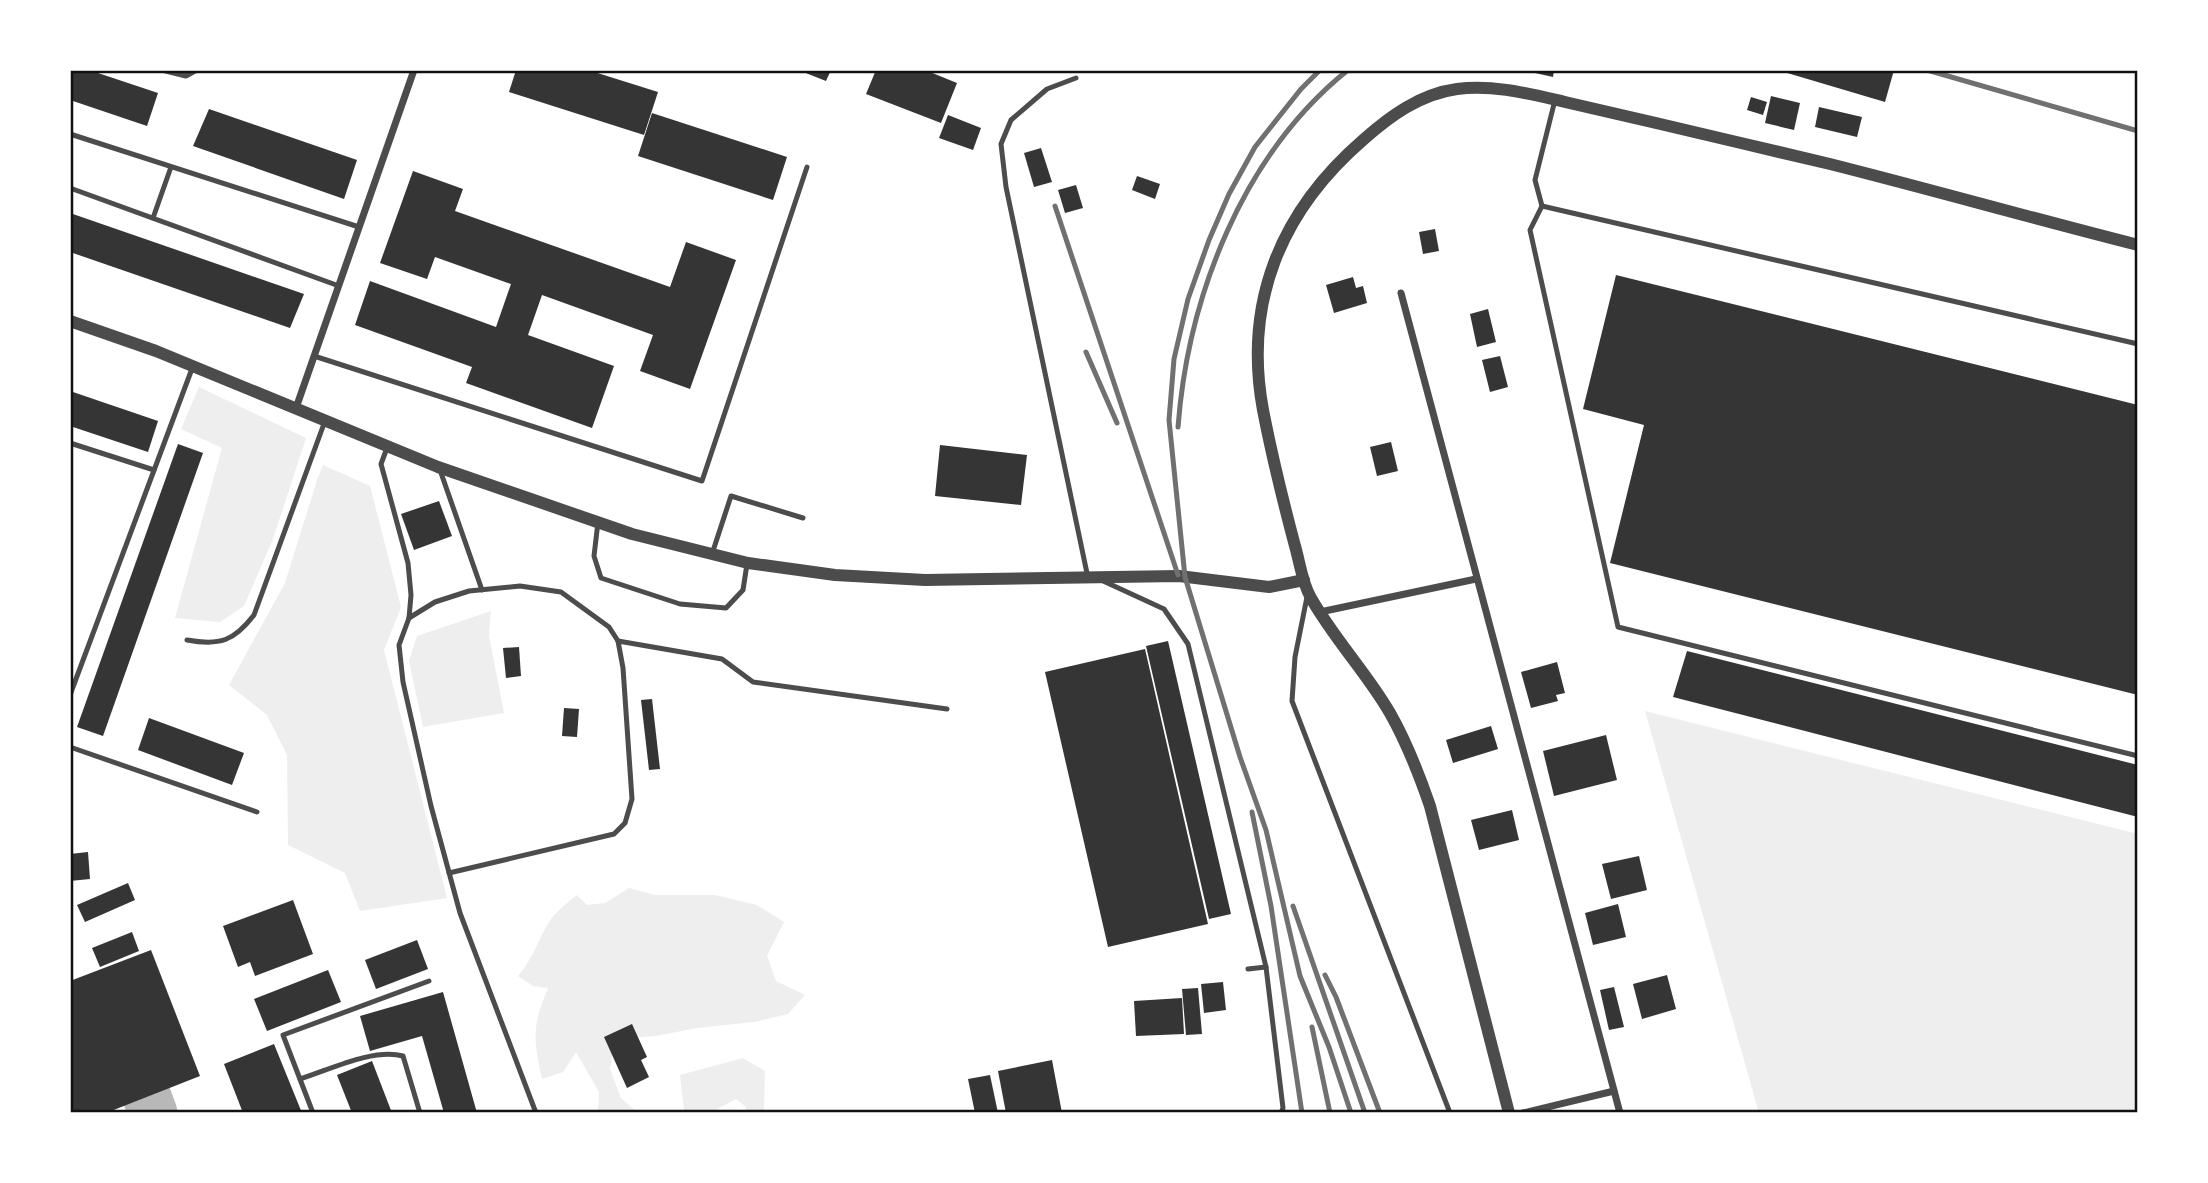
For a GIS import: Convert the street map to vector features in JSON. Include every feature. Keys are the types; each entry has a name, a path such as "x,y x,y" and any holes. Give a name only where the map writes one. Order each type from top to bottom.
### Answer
{"street":[{"path":"166,70 186,75 195,70"},
{"path":"296,408 414,70"},
{"path":"1509,1113 1430,806 1416,765 1389,711 1308,594 1284,504 1262,408 1258,344 1270,274 1283,238 1300,209 1327,174 1379,126 1407,106 1434,94 1480,87 1555,100 1829,164 2138,245"},
{"path":"1401,293 1620,1113"},
{"path":"70,321 193,366 438,467 632,534 748,563 835,575 925,580 1179,576 1269,587 1304,580"},
{"path":"1320,612 1476,579"},
{"path":"1523,1113 1614,1091"}],"lane":[{"path":"1076,78 1047,89 1011,120 1002,144 1006,187 1092,578 1164,609 1188,644 1266,967 1283,1108 1281,1113"},
{"path":"1555,100 1535,180 1542,206 1530,230 1618,627 2138,756"},
{"path":"70,134 359,227"},
{"path":"153,218 172,167"},
{"path":"314,356 702,481 807,167"},
{"path":"70,188 339,286"},
{"path":"1542,206 2138,344"},
{"path":"70,695 193,366"},
{"path":"187,640 204,643 230,639 243,629 254,615 325,421"},
{"path":"70,443 154,470"},
{"path":"388,446 381,464 408,563 411,595 409,618 399,645 403,682 431,806 460,913 536,1113"},
{"path":"438,467 482,590"},
{"path":"712,554 731,496 803,518"},
{"path":"598,522 594,556 601,578 680,604 726,608 743,590 748,563"},
{"path":"409,618 435,602 469,591 520,586 561,592 610,627 618,641 624,668 632,799 625,823 614,834 449,873"},
{"path":"1308,594 1295,657 1292,701 1450,1113"},
{"path":"618,641 722,659 752,682 947,709"},
{"path":"70,747 257,811"},
{"path":"1248,969 1266,967"},
{"path":"313,1113 283,1035 429,981"},
{"path":"300,1079 370,1056 403,1056 420,1113"}],"shaded area":[{"path":"199,387 306,438 273,539 244,606 220,622 175,618 222,448 181,429"},
{"path":"323,465 370,486 401,607 384,650 447,898 360,911 345,873 288,845 287,755 267,715 229,685 285,583"},
{"path":"491,611 489,636 504,713 423,727 409,661 417,636"},
{"path":"1645,711 2138,834 2138,1113 1759,1113"},
{"path":"629,888 655,895 715,895 757,905 784,922 767,956 776,981 805,995 788,1014 754,1022 615,1039 610,1069 621,1098 638,1113 598,1113 599,1092 576,1052 563,1072 542,1079 536,1033 539,1013 548,988 533,986 518,976 552,918 577,895 587,905 605,903"},
{"path":"743,1058 765,1071 764,1113 746,1113 746,1107 736,1099 715,1110 684,1110 680,1075"}],"building":[{"path":"70,70 89,70 158,93 147,126 70,100"},
{"path":"516,70 588,70 658,92 644,135 509,92"},
{"path":"798,70 831,70 826,81"},
{"path":"876,70 925,70 957,83 941,123 866,94"},
{"path":"1536,70 1554,70 1553,77 1535,73"},
{"path":"1777,70 1894,70 1885,102"},
{"path":"1771,96 1800,103 1794,130 1765,123"},
{"path":"1751,97 1767,102 1763,115 1747,110"},
{"path":"1819,107 1862,117 1857,137 1815,127"},
{"path":"209,109 357,160 344,199 193,146"},
{"path":"652,113 787,157 773,200 638,156"},
{"path":"948,115 981,128 973,150 939,138"},
{"path":"1041,148 1052,182 1034,187 1024,153"},
{"path":"413,171 463,189 455,211 670,287 686,242 736,260 690,389 640,371 653,335 542,295 528,335 614,366 592,428 466,383 472,367 355,325 370,281 496,327 511,284 435,257 427,279 380,263"},
{"path":"1137,176 1160,184 1155,199 1132,190"},
{"path":"1076,185 1083,208 1065,213 1058,190"},
{"path":"70,213 304,294 290,328 70,252"},
{"path":"1435,229 1439,251 1423,254 1419,232"},
{"path":"1616,275 2138,405 2138,695 1610,563 1644,425 1583,409"},
{"path":"1353,277 1356,288 1363,286 1367,303 1334,313 1326,285"},
{"path":"1488,309 1496,342 1477,347 1470,314"},
{"path":"1500,356 1508,387 1490,392 1482,360"},
{"path":"70,391 158,421 148,452 70,426"},
{"path":"1391,442 1398,471 1377,476 1370,447"},
{"path":"178,444 203,453 103,736 77,727"},
{"path":"940,445 1027,455 1021,505 935,496"},
{"path":"439,501 452,536 414,550 401,514"},
{"path":"1168,641 1231,914 1209,919 1146,646"},
{"path":"519,647 521,676 506,678 503,648"},
{"path":"1145,649 1208,924 1108,947 1045,672"},
{"path":"1687,651 2138,765 2138,817 1673,697"},
{"path":"1557,662 1565,693 1556,695 1558,701 1531,708 1521,672"},
{"path":"652,699 660,769 649,770 641,700"},
{"path":"564,708 579,709 577,737 562,736"},
{"path":"149,718 244,753 232,785 138,750"},
{"path":"1491,726 1498,749 1453,763 1446,740"},
{"path":"1606,735 1617,780 1554,796 1543,751"},
{"path":"1512,810 1519,840 1479,850 1471,820"},
{"path":"88,852 90,879 70,881 70,854"},
{"path":"1639,856 1647,890 1611,899 1602,864"},
{"path":"128,883 135,900 85,922 77,905"},
{"path":"293,900 313,954 255,976 250,962 238,967 223,926"},
{"path":"1618,904 1626,937 1593,945 1585,913"},
{"path":"132,932 139,951 100,967 92,948"},
{"path":"417,940 428,969 376,989 365,960"},
{"path":"151,950 200,1076 106,1113 70,1113 70,981"},
{"path":"328,970 341,1002 267,1031 254,999"},
{"path":"1667,975 1676,1009 1642,1019 1633,984"},
{"path":"1223,982 1226,1010 1204,1013 1201,984"},
{"path":"1614,987 1624,1027 1609,1030 1600,990"},
{"path":"1198,988 1202,1034 1186,1035 1182,989"},
{"path":"443,992 477,1113 444,1113 422,1036 370,1051 360,1016"},
{"path":"1182,998 1184,1034 1136,1036 1134,1001"},
{"path":"632,1024 647,1057 641,1060 649,1077 627,1088 604,1037"},
{"path":"274,1044 302,1113 243,1113 224,1064"},
{"path":"1052,1060 1062,1113 1006,1113 998,1071"},
{"path":"372,1061 392,1113 352,1113 337,1075"},
{"path":"990,1075 998,1113 975,1113 968,1079"}],"taxiway":[{"path":"147,1097 153,1113"}],"railway":[{"path":"1320,70 1301,89 1255,147 1229,194 1209,240 1188,299 1174,359 1169,420 1185,577 1240,757 1266,830 1300,976 1329,1047 1351,1113"},
{"path":"1178,427 1194,328 1208,279 1227,231 1251,185 1279,143 1311,104 1348,70"},
{"path":"1927,70 2138,131"},
{"path":"1055,206 1178,575"},
{"path":"1086,352 1117,423"},
{"path":"1252,812 1271,906 1302,1113"},
{"path":"1293,906 1365,1113"},
{"path":"1325,975 1380,1113"},
{"path":"1312,1027 1330,1113"}]}
